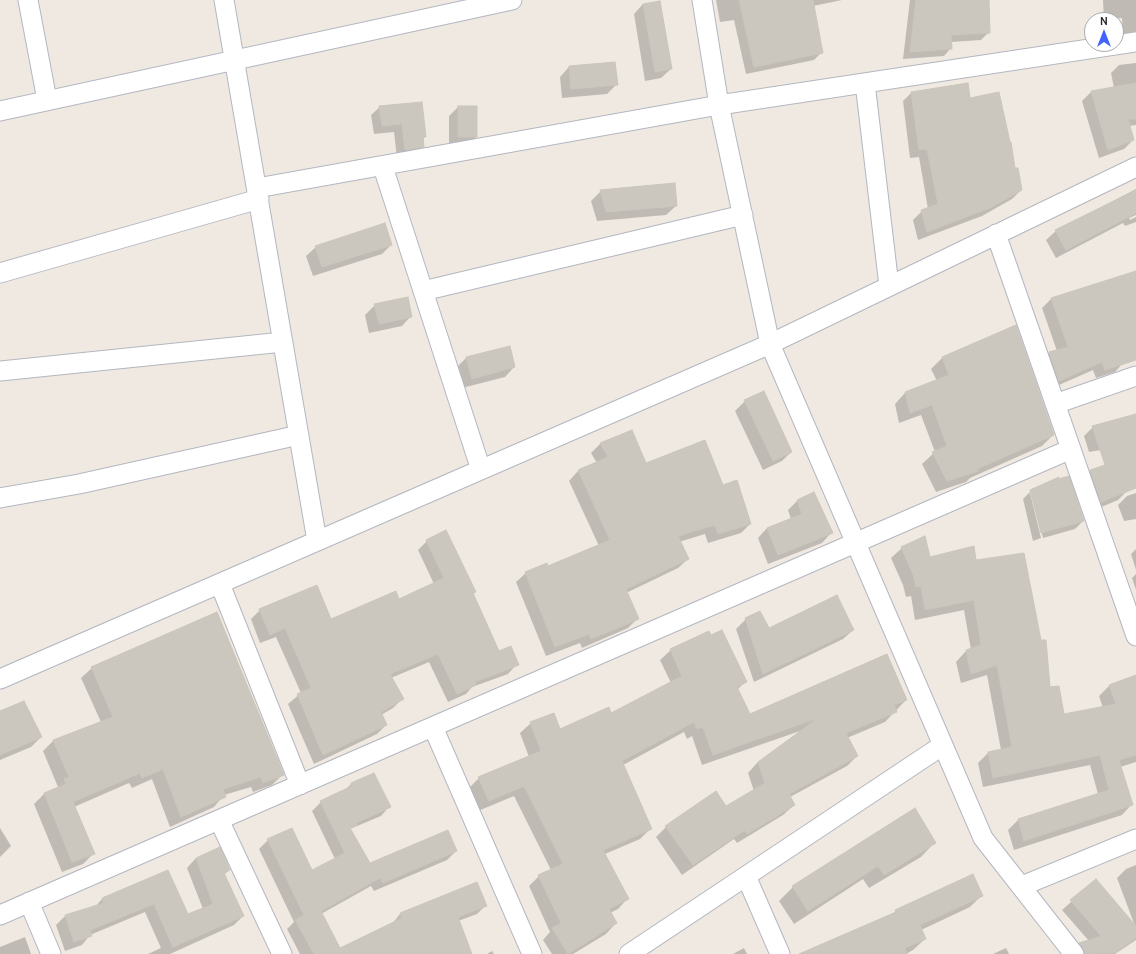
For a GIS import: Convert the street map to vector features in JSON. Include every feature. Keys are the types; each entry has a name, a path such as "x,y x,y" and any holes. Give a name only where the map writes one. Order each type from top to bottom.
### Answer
{"street":[{"path":"28,0 47,100"},
{"path":"224,0 317,541"},
{"path":"0,110 512,0"},
{"path":"702,0 720,105 770,344 983,838 1074,954"},
{"path":"0,273 258,194 383,167 720,105 1136,42"},
{"path":"865,83 889,286"},
{"path":"383,167 481,470"},
{"path":"0,680 770,344 1136,167"},
{"path":"423,291 743,215"},
{"path":"996,234 1071,449 1130,600 1136,636"},
{"path":"0,372 283,342"},
{"path":"1055,404 1136,376"},
{"path":"0,498 79,484 299,436"},
{"path":"0,915 1071,449"},
{"path":"220,584 300,785"},
{"path":"433,727 532,954"},
{"path":"629,954 943,745"},
{"path":"219,820 282,954"},
{"path":"1022,886 1136,839"},
{"path":"746,876 780,954"},
{"path":"29,902 51,954"}],"building":[{"path":"739,0 813,0 823,53 754,67"},
{"path":"916,0 989,0 990,33 951,35 952,49 910,52"},
{"path":"660,1 672,69 655,72 643,4"},
{"path":"615,62 618,85 571,89 569,66"},
{"path":"968,83 970,98 999,92 1011,142 1015,168 1018,168 1022,190 992,207 927,232 921,210 938,204 927,149 919,150 911,92"},
{"path":"1136,83 1136,119 1128,119 1134,140 1108,150 1091,91"},
{"path":"422,102 426,137 423,137 424,147 405,150 402,124 382,126 379,106"},
{"path":"458,106 477,106 477,137 458,137"},
{"path":"675,183 677,206 606,212 600,190"},
{"path":"1136,190 1136,213 1066,250 1055,230"},
{"path":"385,223 392,245 322,267 315,246"},
{"path":"1136,271 1136,360 1105,370 1102,362 1059,381 1049,352 1068,347 1051,298"},
{"path":"408,297 412,317 379,324 374,304"},
{"path":"1016,325 1054,435 977,469 978,471 947,481 932,452 947,446 932,405 910,413 905,392 949,375 942,357"},
{"path":"510,346 515,367 472,379 466,357"},
{"path":"764,391 792,452 773,461 744,400"},
{"path":"1136,414 1136,488 1101,502 1090,470 1105,465 1092,426"},
{"path":"632,430 646,463 705,440 723,485 737,480 751,524 718,534 715,525 678,536 689,559 626,589 639,619 591,639 589,634 555,647 525,572 547,563 548,566 610,540 578,470 608,457 600,443"},
{"path":"1069,476 1084,521 1041,533 1030,490 1059,477 1059,479"},
{"path":"814,492 833,533 778,555 767,528 802,514 797,500"},
{"path":"446,530 476,592 473,593 499,651 511,646 519,665 475,682 476,685 457,694 438,654 390,674 404,699 381,712 387,725 323,755 297,694 311,688 285,628 270,635 259,609 317,585 331,619 396,591 399,599 444,578 426,540"},
{"path":"925,536 930,557 974,546 976,560 1024,553 1041,640 1046,640 1050,687 1059,686 1064,714 1116,704 1109,685 1136,675 1136,755 1119,760 1133,805 1024,841 1018,819 1109,790 1100,755 993,778 988,752 1012,747 997,665 971,674 966,650 981,645 974,600 925,610 921,586 916,587 913,574 901,547"},
{"path":"837,595 854,630 763,674 745,618 760,611 769,628"},
{"path":"217,612 284,775 263,783 261,777 223,789 226,797 181,817 163,769 142,778 140,773 73,802 95,854 72,862 44,793 66,784 64,779 69,777 53,740 113,717 91,667"},
{"path":"722,630 747,682 737,687 750,714 887,654 907,700 894,705 897,712 846,733 858,756 789,794 795,805 747,834 745,830 693,865 665,826 716,791 726,806 765,783 758,762 818,718 713,755 703,727 697,729 694,722 622,761 652,829 603,850 629,899 609,909 617,923 568,954 552,928 561,923 538,875 563,864 524,786 489,801 478,777 541,751 530,722 554,713 560,729 609,707 611,713 682,676 670,649 709,631 711,635"},
{"path":"24,701 42,737 0,755 0,711"},
{"path":"374,773 391,807 356,823 357,825 350,828 370,863 448,830 457,851 383,883 380,878 321,911 340,948 402,918 400,913 477,882 487,906 458,917 472,954 314,954 295,920 304,915 267,839 292,828 312,870 345,853 320,801 352,786 351,783"},
{"path":"915,808 936,843 884,875 878,866 808,911 792,886"},
{"path":"220,847 230,870 224,873 244,916 173,947 154,904 90,930 92,936 74,942 65,915 104,903 102,898 168,870 188,914 213,904 196,858"},
{"path":"973,874 983,896 920,925 926,939 905,948 907,954 799,954 896,912 895,910"},
{"path":"1096,879 1136,926 1136,938 1115,953 1085,954 1079,943 1101,936 1070,900"}]}
